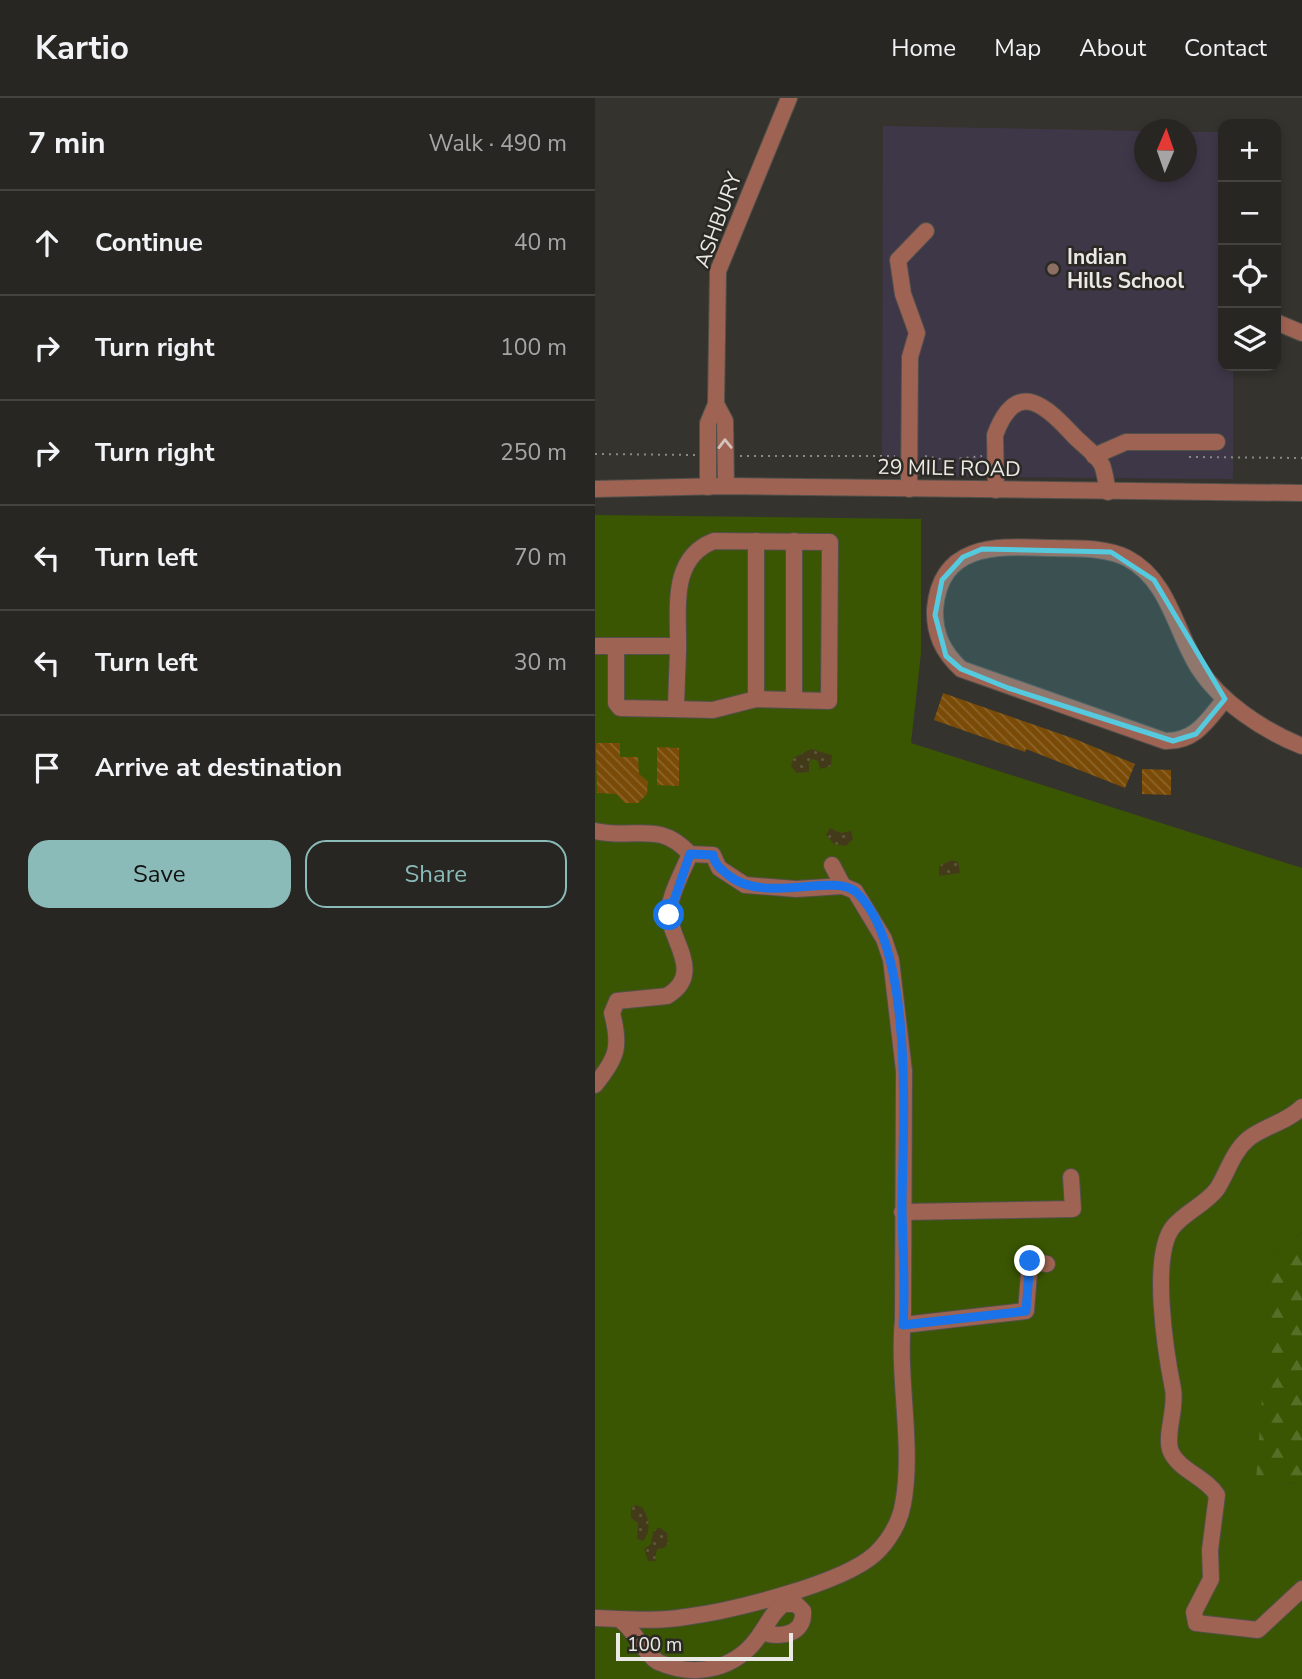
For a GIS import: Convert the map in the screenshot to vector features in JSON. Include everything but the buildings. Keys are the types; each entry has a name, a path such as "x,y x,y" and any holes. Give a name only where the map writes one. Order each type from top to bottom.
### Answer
{"street":[{"name":"ASHBURY","path":"716,404 718,271 789,98"},
{"path":"909,489 910,357 917,333 903,294 898,260 926,231"},
{"path":"1281,324 1302,333"},
{"path":"996,490 998,427 1022,401 1030,400 1037,401 1055,416 1101,464 1108,492"},
{"path":"716,404 725,421 726,486"},
{"path":"708,487 708,423 716,404"},
{"path":"1094,456 1126,442 1217,442"},
{"name":"29 MILE ROAD","path":"595,489 726,486 1302,493"},
{"path":"616,646 616,703 620,708 705,711 755,699 829,701 830,542 714,541 697,547 680,578 676,705 671,709"},
{"path":"755,699 756,541"},
{"path":"794,541 794,701"},
{"path":"1225,699 1196,734 1185,740 1165,741 961,669 946,656 936,630 936,601 942,580 963,557 982,549 1092,550 1111,552 1127,558 1154,580 1198,668 1225,699 1302,746"},
{"path":"595,646 672,646 678,651"},
{"path":"595,831 627,836 666,834 676,839 690,854 713,855 719,868 734,880 755,888 843,886 855,891 884,939 891,960 904,1071 901,1357 906,1480 903,1506 893,1531 875,1554 827,1580 710,1613 654,1620 595,1618"},
{"path":"595,1085 618,1048 619,1037 612,1013 617,1001 667,996 681,980 684,956 671,922 669,908 690,854"},
{"path":"832,865 843,886"},
{"path":"1302,1107 1283,1122 1248,1140 1234,1156 1216,1191 1173,1228 1165,1248 1161,1295 1166,1364 1174,1401 1169,1447 1177,1461 1217,1495 1210,1550 1211,1579 1194,1612 1196,1623 1258,1630 1302,1589"},
{"path":"902,1212 1073,1209 1071,1177"},
{"path":"903,1325 1026,1311 1030,1261 1047,1264"},
{"path":"618,1619 626,1624 643,1650 652,1658 671,1668 696,1674 710,1673 735,1662 762,1632"}],"path":[{"path":"595,454 708,456"},
{"path":"726,456 911,456 946,460 995,457"},
{"path":"1188,457 1302,458"}],"highlighted area":[{"path":"982,549 1111,552 1154,580 1225,699 1196,734 1173,741 1008,688 961,669 946,656 935,615 942,580 963,557"}],"shaded area":[{"name":"Indian Hills School","path":"883,126 1134,131 1134,182 1197,182 1197,132 1218,132 1218,371 1233,371 1233,479 882,476"}],"green space":[{"path":"595,515 921,519 921,653 911,743 1302,868 1302,1233 1272,1258 1273,1482 1302,1484 1302,1679 595,1679"},
{"path":"1302,1233 1302,1484 1256,1481 1272,1258"}],"sand":[{"path":"811,749 832,755 831,766 820,769 818,761 813,759 809,762 809,772 796,773 791,766 793,758"},
{"path":"830,828 841,833 851,831 853,839 846,846 834,844 826,835"},
{"path":"952,860 958,862 960,873 939,876 939,866"},
{"path":"635,1505 642,1507 648,1520 648,1533 643,1541 637,1539 638,1523 631,1518 631,1509"},
{"path":"659,1527 667,1533 668,1544 657,1549 655,1561 648,1561 644,1549 651,1544 653,1532"}],"place":[{"name":"Indian Hills School","path":"1053,269"}],"route":[{"path":"669,915 671,901 690,854 713,855 719,868 734,880 755,888 843,886 855,891 866,906 888,949 901,1035 904,1071 903,1325 1010,1315 1026,1311 1030,1261"}]}
